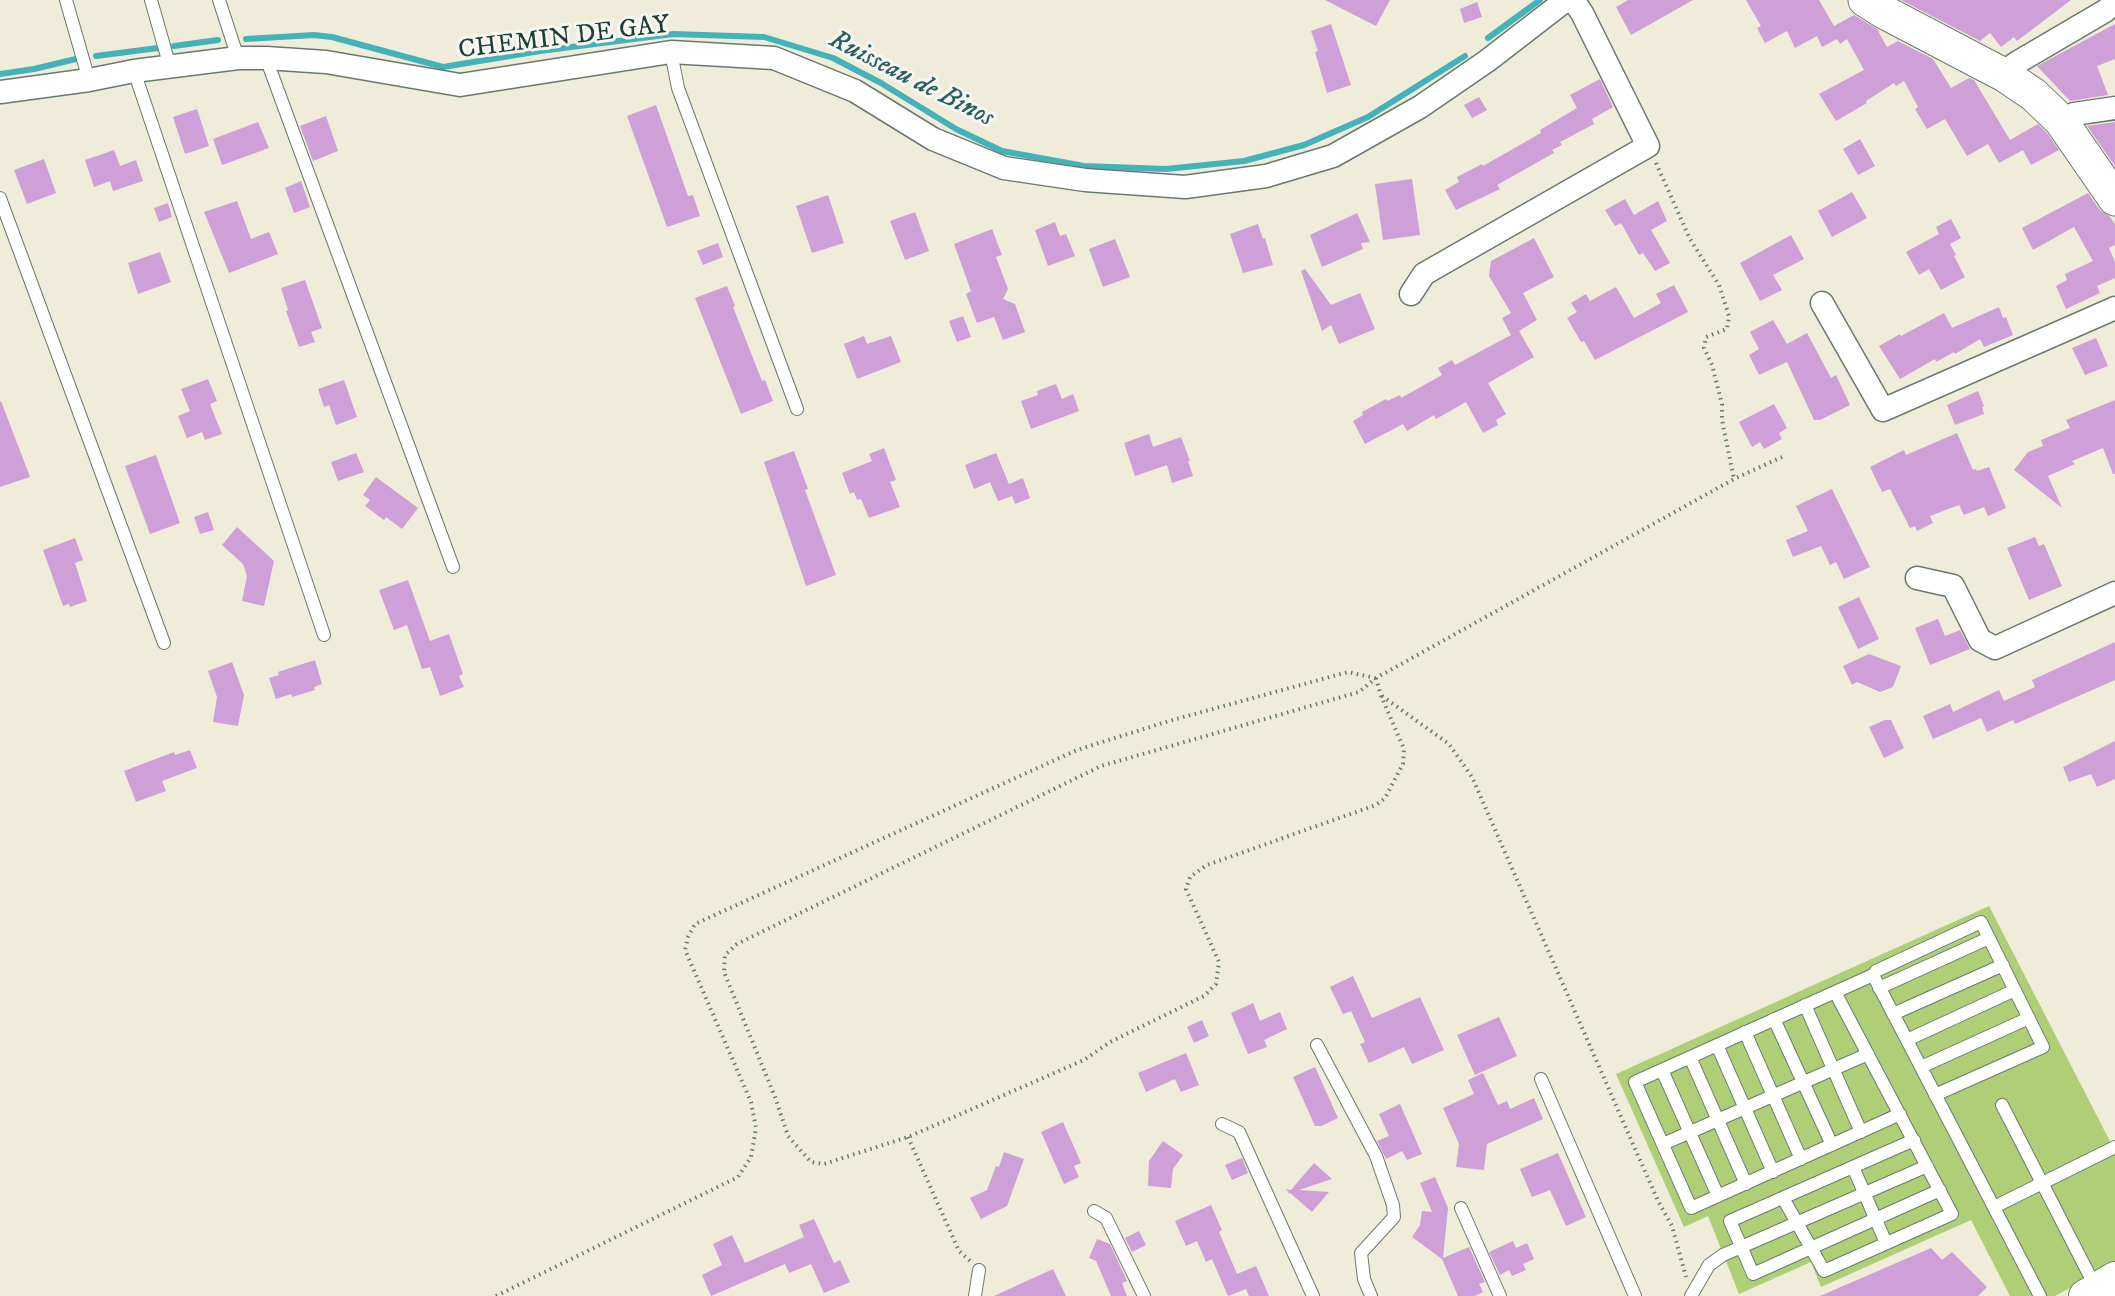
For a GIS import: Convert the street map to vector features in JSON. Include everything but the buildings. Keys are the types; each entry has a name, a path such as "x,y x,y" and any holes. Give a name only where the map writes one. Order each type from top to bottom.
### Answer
{"main road":[{"path":"1865,0 2006,76 2034,95 2061,122 2115,199"}],"street":[{"name":"CHEMIN DE GAY","path":"0,92 89,80 134,71 238,58 326,62 460,84 671,52 774,58 855,92 933,139 1004,168 1086,180 1185,187 1266,177 1333,156 1420,107 1487,61 1566,0"},
{"path":"1411,294 1424,274 1648,146 1582,13 1573,0"},
{"path":"2006,76 2011,67 2018,62 2115,3"},
{"path":"2061,122 2073,114 2115,108"},
{"path":"1822,303 1883,410 2115,308"},
{"path":"1917,578 1953,586 1980,640 1995,648 2115,593"}],"lane":[{"path":"66,0 89,80"},
{"path":"151,0 170,66"},
{"path":"219,0 238,58"},
{"path":"671,52 678,88 797,409"},
{"path":"266,58 453,567"},
{"path":"134,71 324,634"},
{"path":"0,198 164,643"},
{"path":"1900,1114 1691,1208 1635,1082 1873,975 1876,971 1981,922 2043,1047 1935,1095"},
{"path":"1880,988 1989,938"},
{"path":"1893,1014 2003,965"},
{"path":"1873,975 2040,1296"},
{"path":"1907,1040 2015,990"},
{"path":"1783,1198 1824,1271 1952,1214 1835,992"},
{"path":"1805,1005 1861,1132"},
{"path":"1921,1067 2029,1018"},
{"path":"1774,1019 1832,1145"},
{"path":"1745,1032 1801,1159"},
{"path":"1317,1045 1376,1156 1394,1205 1394,1216 1361,1253 1364,1279 1371,1296"},
{"path":"1717,1045 1773,1172"},
{"path":"1663,1144 1868,1054"},
{"path":"1690,1057 1746,1184"},
{"path":"1662,1070 1718,1196"},
{"path":"1541,1079 1635,1296"},
{"path":"2002,1105 2042,1184 2104,1291"},
{"path":"1222,1124 1239,1132 1313,1296"},
{"path":"1914,1140 1730,1221 1753,1274 1940,1190"},
{"path":"1994,1207 2115,1148"},
{"path":"1691,1295 1709,1265 1741,1247 1927,1166"},
{"path":"1853,1167 1886,1243"},
{"path":"1461,1208 1500,1296"},
{"path":"1094,1210 1106,1218 1144,1296"},
{"path":"975,1296 979,1270"}],"path":[{"path":"1648,146 1690,239 1719,285 1729,316 1727,329 1706,338 1704,348 1712,365 1722,404 1722,420 1734,479"},
{"path":"1376,678 1381,696 1404,749 1403,764 1385,798 1376,805 1207,865 1190,877 1185,889 1219,962 1216,984 1204,996 1110,1042 1084,1060 908,1137 824,1164 811,1162 788,1136 775,1096 724,972 725,955 737,944 1101,766 1359,692 1376,678 1734,479 1782,456"},
{"path":"496,1296 738,1177 751,1157 756,1128 751,1102 685,950 688,937 695,924 1077,750 1169,721 1348,672 1376,678"},
{"path":"1381,696 1449,744 1472,777 1658,1201 1672,1226 1691,1295"},
{"path":"908,1137 959,1251 979,1270"}],"green space":[{"path":"1989,906 2115,1151 2115,1264 2055,1296 2010,1296 1971,1220 1821,1287 1811,1262 1739,1294 1708,1216 1684,1227 1616,1074"}],"waterway":[{"name":"Ruisseau de Binos","path":"1488,38 1540,0"},
{"name":"Ruisseau de Binos","path":"246,39 314,35 332,37 443,67 540,51 673,34 764,37 833,58 881,83 956,129 1002,151 1084,166 1166,169 1244,161 1304,145 1368,117 1465,56"},
{"name":"Ruisseau de Binos","path":"174,46 218,40"},
{"name":"Ruisseau de Binos","path":"96,56 158,48"},
{"name":"Ruisseau de Binos","path":"0,74 76,59"}]}
